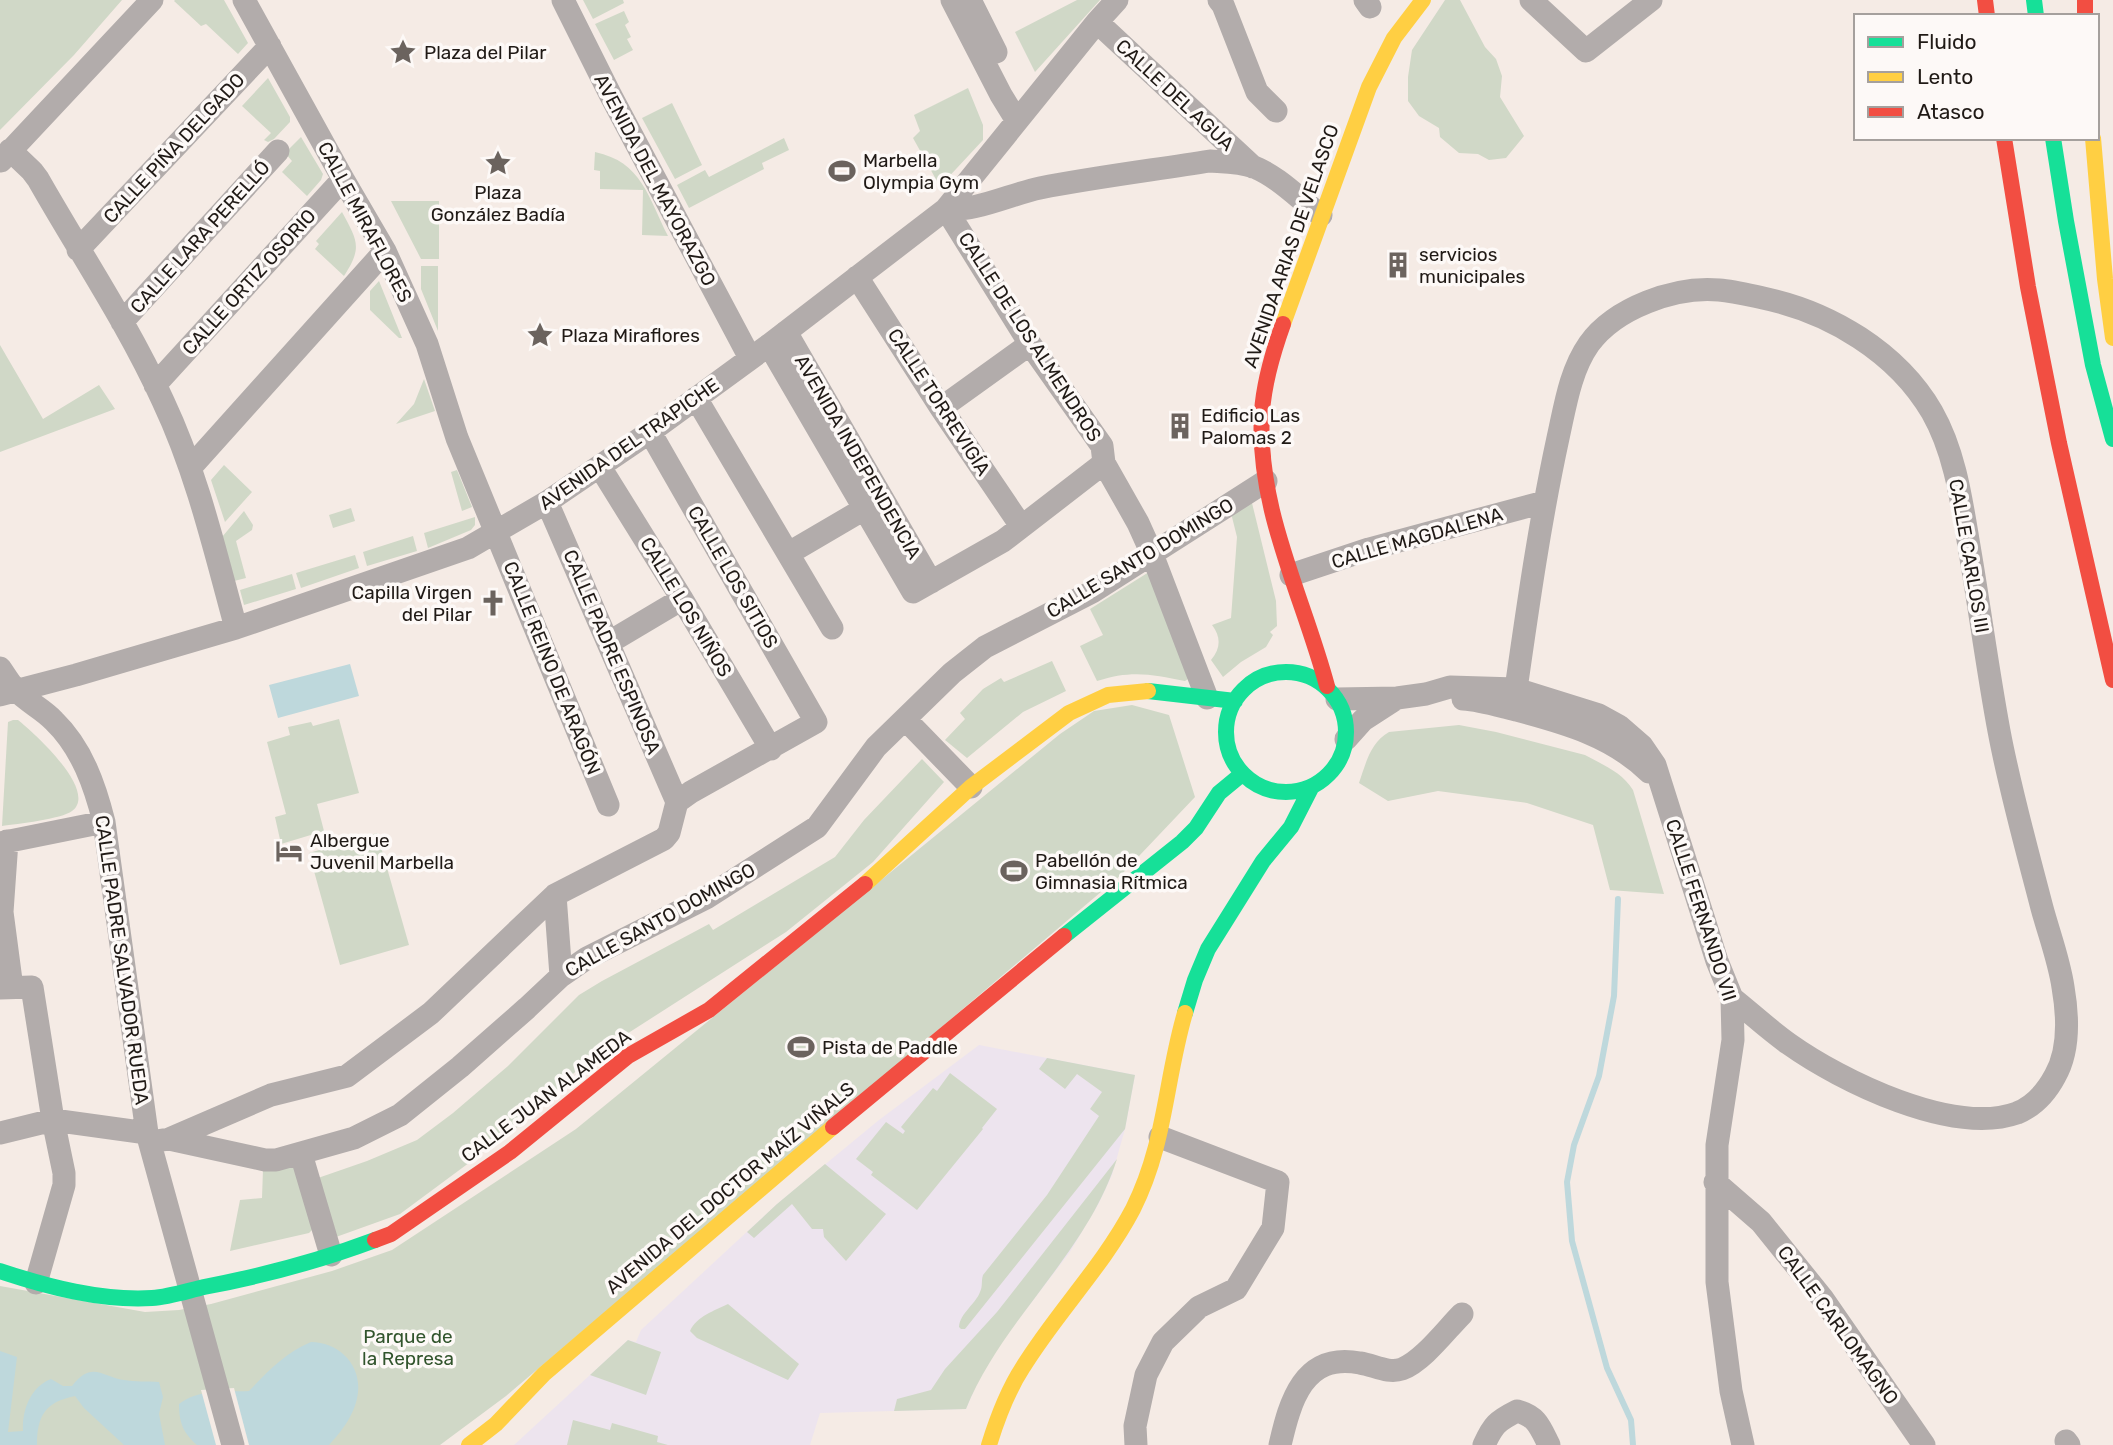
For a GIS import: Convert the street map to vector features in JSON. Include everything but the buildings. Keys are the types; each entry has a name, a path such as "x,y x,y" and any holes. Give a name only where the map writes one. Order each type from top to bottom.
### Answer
{"main road":[{"name":"AVENIDA ARIAS DE VELASCO","path":"1332,692 1299,603 1266,481 1262,414 1268,372 1321,215 1369,87 1394,38 1423,0"},
{"path":"2004,140 2028,287 2062,456 2113,680"},
{"path":"2053,140 2093,365 2113,439"},
{"path":"2092,140 2113,338"},
{"name":"AVENIDA ARIAS DE VELASCO","path":"1293,633 1299,603"},
{"path":"1269,674 1285,655"},
{"path":"1287,672 1315,678 1332,692 1343,710 1347,725 1346,739 1335,767 1312,786 1297,791 1283,792 1262,786 1241,774 1227,743 1228,722 1235,701 1245,688 1269,674 1287,672"},
{"name":"CALLE JUAN ALAMEDA","path":"0,1271 36,1283 111,1297 192,1300 250,1278 331,1255 391,1234 510,1152 628,1056 709,1010 851,896 971,787 1069,713 1108,695 1148,691 1235,701"},
{"name":"AVENIDA DEL DOCTOR MAÍZ VIÑALS","path":"469,1445 496,1424 544,1374 691,1248 1111,897 1182,842 1196,828 1219,793 1241,774"},
{"path":"1262,786 1269,807"},
{"path":"989,1445 1002,1406 1022,1368 1116,1239 1133,1208 1149,1174 1160,1137 1183,1020 1195,980 1209,949 1263,861 1291,827 1312,786"},
{"path":"1263,861 1270,824"},
{"path":"485,1445 496,1424"}],"street":[{"path":"152,0 5,156 38,179 155,384 190,468 236,628"},
{"name":"CALLE MIRAFLORES","path":"244,0 385,251 427,344 457,438 496,532"},
{"name":"AVENIDA DEL MAYORAZGO","path":"563,0 611,96 768,345"},
{"path":"952,0 1001,95 1021,116"},
{"path":"970,0 1021,116"},
{"name":"AVENIDA DEL TRAPICHE","path":"8,693 236,628 468,548 547,502 650,432 946,209 1117,0"},
{"path":"1219,0 1257,92 1276,111"},
{"path":"1534,1 1586,51 1651,0"},
{"name":"CALLE DEL AGUA","path":"1097,22 1254,167 1321,215"},
{"name":"CALLE PIÑA DELGADO","path":"78,250 270,46"},
{"name":"CALLE LARA PERELLÓ","path":"122,322 278,151"},
{"path":"988,158 995,181 1007,197"},
{"path":"946,209 959,210 1054,186 1210,162 1254,167"},
{"name":"CALLE ORTIZ OSORIO","path":"155,384 343,179"},
{"name":"CALLE DE LOS ALMENDROS","path":"946,209 1030,344 1102,446 1104,463 1152,554 1207,698"},
{"path":"190,468 385,251"},
{"name":"CALLE TORREVIGÍA","path":"857,277 1021,526"},
{"name":"CALLE CARLOS III","path":"1516,689 1544,502 1574,373 1588,346 1604,328 1623,314 1644,304 1692,290 1717,290 1770,299 1804,310 1859,337 1911,382 1932,413 1946,443 1961,499 2000,734 2032,871 2063,985 2067,1016 2066,1048 2058,1072 2041,1097 2020,1112 1995,1118 1968,1118 1875,1092 1785,1042 1732,998"},
{"path":"941,408 1030,344"},
{"name":"AVENIDA INDEPENDENCIA","path":"768,345 864,509 922,587"},
{"name":"AVENIDA INDEPENDENCIA","path":"768,345 922,587"},
{"path":"696,398 832,628"},
{"name":"CALLE LOS SITIOS","path":"650,432 816,722 771,749"},
{"path":"922,587 1003,541 1104,463"},
{"name":"CALLE LOS NIÑOS","path":"600,467 771,749"},
{"name":"CALLE SANTO DOMINGO","path":"52,1120 276,1160 355,1138 400,1115 460,1067 561,976 587,958 706,898 817,827 876,747 952,673 985,648 1092,592 1266,481"},
{"name":"CALLE PADRE ESPINOSA","path":"547,502 677,803"},
{"name":"CALLE MAGDALENA","path":"1291,575 1369,549 1544,502"},
{"path":"789,553 864,509"},
{"name":"CALLE REINO DE ARAGÓN","path":"496,532 608,805"},
{"path":"608,643 682,599"},
{"name":"CALLE PADRE SALVADOR RUEDA","path":"0,668 8,693 54,721 73,745 89,773 104,822 155,1138 192,1300 233,1445"},
{"name":"CALLE FERNANDO VII","path":"1332,692 1397,698 1450,687 1516,689 1601,727"},
{"path":"1486,702 1496,700 1516,689"},
{"name":"CALLE FERNANDO VII","path":"1516,689 1523,699 1563,723"},
{"name":"CALLE FERNANDO VII","path":"1426,694 1486,702 1563,723 1619,726 1642,746 1655,765 1717,961 1732,998 1733,1040 1717,1145 1715,1182 1717,1282 1731,1391 1743,1445"},
{"name":"CALLE FERNANDO VII","path":"1346,739 1363,720 1397,698"},
{"path":"905,719 971,787"},
{"path":"155,1138 271,1095 347,1076 431,1013 555,895 664,839 669,833 677,803 691,792 771,749"},
{"path":"36,1283 64,1185 64,1173 15,988 2,912 3,842 104,822"},
{"path":"555,895 561,976"},
{"path":"0,1133 52,1120"},
{"path":"1136,1445 1135,1426 1146,1375 1163,1342 1199,1307 1236,1289 1273,1228 1278,1182 1160,1137"},
{"path":"301,1154 331,1255"},
{"name":"CALLE CARLOMAGNO","path":"1715,1182 1761,1222 1823,1299 1924,1445"},
{"path":"1280,1445 1292,1400 1303,1380 1323,1366 1339,1361 1358,1362 1389,1371 1409,1366 1462,1314"},
{"path":"1484,1445 1492,1427 1517,1411 1529,1414 1540,1427 1549,1445"}],"shaded area":[{"path":"979,1045 1135,1075 1125,1129 1112,1175 1099,1203 1070,1252 999,1345 979,1379 966,1409 820,1413 810,1445 514,1445 628,1340 636,1342 641,1330 777,1204 879,1120"}],"green space":[{"path":"0,0 122,0 74,55 0,130"},
{"path":"175,0 224,0 248,43 238,54 206,24 201,26"},
{"path":"583,0 623,0 624,3 593,19"},
{"path":"1077,0 1100,0 1035,72 1015,32"},
{"path":"1445,0 1460,0 1485,47 1496,59 1502,76 1500,97 1524,136 1506,158 1489,160 1478,154 1459,153 1440,137 1439,128 1419,116 1408,101 1412,50"},
{"path":"624,11 629,22 625,25 631,37 627,39 633,50 614,60 595,24"},
{"path":"268,78 290,117 290,122 268,142 264,140 271,133 242,106"},
{"path":"968,88 983,125 983,140 943,183 938,183 913,138 920,131 914,115"},
{"path":"672,103 702,165 675,179 642,118"},
{"path":"301,137 323,174 307,196 282,172 292,161 285,153"},
{"path":"784,138 789,150 762,163 764,169 689,208 677,185 705,170 709,177"},
{"path":"595,152 623,164 642,183 668,236 642,235 643,190 600,189 600,171 594,170"},
{"path":"391,201 439,201 439,259 421,259"},
{"path":"342,212 356,244 354,258 344,276 315,249 319,244 316,241"},
{"path":"421,266 438,266 438,331 421,289"},
{"path":"379,281 402,338 370,310 370,291"},
{"path":"0,345 43,419 99,385 115,409 0,452"},
{"path":"424,379 435,411 396,424 414,404"},
{"path":"224,465 252,492 225,522 211,480"},
{"path":"457,470 472,507 462,511 451,472"},
{"path":"1252,503 1276,601 1277,626 1270,632 1273,635 1266,647 1223,677 1211,660 1219,642 1212,625 1231,618 1237,537 1231,513"},
{"path":"351,508 355,521 333,528 329,515"},
{"path":"244,511 253,525 252,530 236,541 246,578 234,581 222,537"},
{"path":"475,517 475,525 471,530 428,548 424,533"},
{"path":"413,536 417,551 367,566 363,552"},
{"path":"355,555 359,568 301,588 296,573"},
{"path":"1149,572 1188,679 1185,681 1131,674 1097,681 1080,646 1103,635 1090,609"},
{"path":"292,574 296,589 244,605 240,590"},
{"path":"1052,661 1066,691 1023,712 967,758 945,740 965,719 960,713 983,689 1001,678 1004,682"},
{"name":"Parque de la Represa","path":"1132,705 1169,715 1195,797 1121,875 506,1396 440,1445 0,1445 0,1286 145,1312 179,1310 332,1271 392,1250 576,1129 1060,734 1094,711"},
{"path":"339,719 359,793 317,804 324,831 281,844 275,817 286,814 267,742 290,735 288,727 311,722 313,726"},
{"path":"18,720 37,736 71,777 77,790 78,802 72,811 49,819 2,826 8,722"},
{"path":"1459,725 1585,755 1618,774 1633,790 1664,894 1610,890 1593,825 1527,803 1438,791 1388,801 1359,783 1373,748 1389,732"},
{"path":"922,759 944,782 873,862 786,932 608,1046 574,1073 523,1123 400,1214 336,1237 318,1178 417,1140 508,1066 579,995 709,924 713,930 835,857 864,820"},
{"path":"377,833 409,945 340,965 309,853"},
{"path":"1047,1058 1135,1075 1125,1129 965,1329 961,1329 959,1327 962,1317 981,1290 983,1275 1047,1195 1099,1116 1090,1109 1102,1092 1077,1074 1065,1089 1039,1069"},
{"path":"950,1073 997,1109 917,1210 871,1175 873,1172 856,1159 886,1122 903,1134 905,1131 901,1127 933,1088 937,1091"},
{"path":"1117,1159 1086,1225 1001,1345 966,1409 894,1411 897,1399 931,1390 945,1369 997,1312"},
{"path":"293,1164 313,1229 309,1233 230,1251 240,1200 262,1198 263,1169"},
{"path":"825,1164 886,1214 846,1261 824,1237 823,1229 812,1229 792,1204 754,1238 747,1232 777,1204"},
{"path":"728,1304 799,1364 788,1380 697,1338 690,1331 701,1318"},
{"path":"628,1340 661,1352 646,1395 590,1375"},
{"path":"573,1420 610,1430 612,1423 658,1436 657,1442 668,1445 567,1445"}],"water":[{"path":"350,664 359,696 278,718 269,685"},
{"path":"311,1342 339,1350 352,1364 358,1382 357,1400 351,1414 329,1445 197,1445 188,1436 181,1422 179,1404 203,1394 249,1391 285,1357"},
{"path":"0,1351 17,1357 8,1432 23,1431 29,1400 44,1383 51,1379 63,1386 72,1386 85,1374 97,1372 124,1380 159,1382 163,1397 159,1414 165,1445 124,1445 84,1408 75,1396 56,1402 45,1412 39,1426 37,1445 0,1445"}],"pier":[{"path":"234,1388 249,1445 216,1445 201,1390"}],"waterway":[{"path":"1618,899 1614,996 1599,1076 1574,1145 1567,1182 1572,1241 1607,1368 1631,1420 1633,1445"}],"traffic: fast":[{"path":"2034,0 2036,14"},
{"path":"2053,140 2093,365 2113,439"},
{"path":"1286,672 1309,677 1328,690 1341,709 1346,732 1341,755 1328,774 1309,787 1286,792 1263,787 1244,774 1231,755 1226,732 1231,709 1244,690 1263,677 1286,672"},
{"path":"1148,691 1235,701"},
{"path":"1064,936 1182,842 1196,828 1219,793 1242,774"},
{"path":"1185,1013 1208,949 1263,861 1291,827 1312,786"},
{"path":"0,1271 75,1292 152,1298 269,1273 375,1240"}],"traffic: slow":[{"path":"1283,324 1369,87 1394,38 1423,0"},
{"path":"2093,140 2113,338"},
{"path":"865,884 971,787 1069,713 1108,695 1148,691"},
{"path":"989,1445 1003,1405 1018,1376 1050,1327 1108,1250 1133,1209 1159,1136 1185,1013"},
{"path":"469,1445 496,1424 544,1374 833,1127"}],"traffic: jam":[{"path":"1985,0 1987,14"},
{"path":"2085,0 2085,14"},
{"path":"2004,140 2028,287 2059,443 2113,680"},
{"path":"1283,324 1263,401 1262,448 1266,483 1283,551 1327,686"},
{"path":"375,1240 391,1234 510,1152 628,1056 709,1010 865,884"},
{"path":"833,1127 1064,936"}],"place":[{"name":"Plaza del Pilar","path":"403,52"},
{"name":"Plaza González Badía","path":"498,163"},
{"name":"Marbella Olympia Gym","path":"842,171"},
{"name":"servicios municipales","path":"1398,265"},
{"name":"Plaza Miraflores","path":"540,335"},
{"name":"Edificio Las Palomas 2","path":"1180,426"},
{"name":"Capilla Virgen del Pilar","path":"493,603"},
{"name":"Albergue Juvenil Marbella","path":"289,851"},
{"name":"Pabellón de Gimnasia Rítmica","path":"1014,871"},
{"name":"Pista de Paddle","path":"801,1047"}]}
